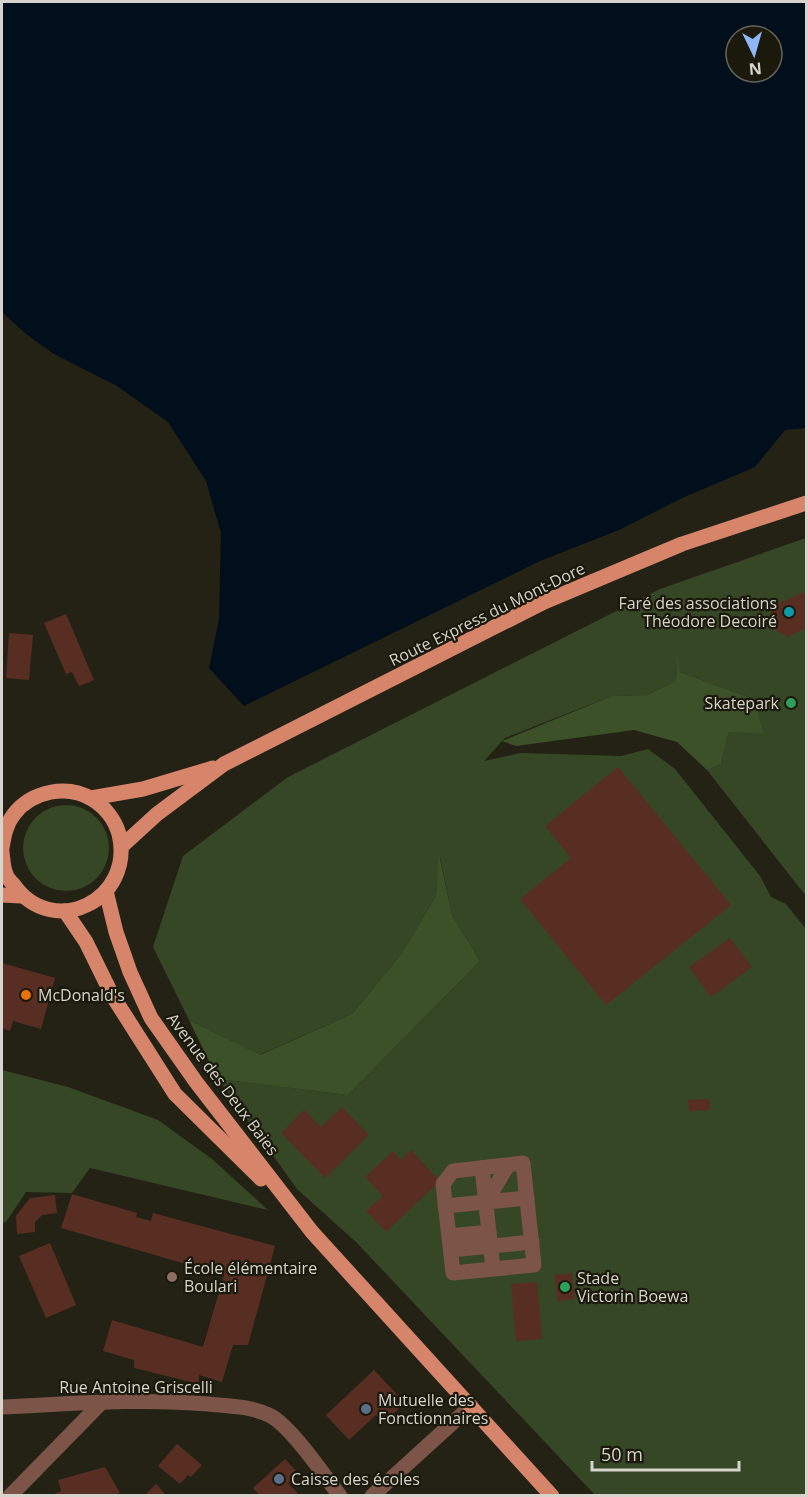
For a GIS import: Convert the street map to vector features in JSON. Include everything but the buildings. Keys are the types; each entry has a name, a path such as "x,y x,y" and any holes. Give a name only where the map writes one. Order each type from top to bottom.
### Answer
{"main road":[{"name":"Route Express du Mont-Dore","path":"91,798 143,789 224,764 544,602 682,544 807,503"},
{"name":"Route Express du Mont-Dore","path":"122,846 157,814 224,764"},
{"path":"54,791 70,791 91,798 107,811 117,827 122,846 121,862 116,878 106,891 88,905 65,911 42,908 21,896 6,875 2,850 4,827 25,803 39,795 54,791"},
{"name":"Avenue des Deux Baies","path":"106,891 119,942 130,972 152,1018 196,1082 303,1221"},
{"path":"2,896 21,896"},
{"name":"Avenue des Deux Baies","path":"65,911 86,942 112,995 175,1094 303,1221 552,1496"}],"street":[{"path":"523,1163 534,1265 453,1274 443,1184 453,1171 482,1168 523,1163"},
{"path":"486,1202 508,1165"},
{"path":"482,1168 493,1269"},
{"path":"445,1206 527,1198"},
{"path":"450,1243 490,1239 532,1242"},
{"path":"10,1496 102,1402"},
{"name":"Rue Antoine Griscelli","path":"2,1407 102,1402 180,1402 255,1409 284,1425 340,1496"},
{"path":"372,1496 471,1406"}],"green space":[{"path":"806,538 806,896 707,770 721,764 729,732 754,699 680,672 677,659 676,681 647,695 612,696 505,738 484,761 521,753 621,756 648,749 675,769 760,876 771,897 786,904 806,929 806,1495 595,1495 356,1242 297,1189 218,1079 348,1095 480,961 452,915 440,857 436,896 402,953 352,1014 259,1055 189,1020 153,947 183,856 288,777 660,589"},
{"path":"677,654 680,672 754,699 763,733 729,732 721,764 707,770 677,742 634,730 516,746 502,741 612,696 647,695 676,681"},
{"path":"66,805 83,808 102,824 106,831 109,848 106,865 90,884 83,888 66,891 49,888 30,872 26,865 23,848 26,831 42,812 49,808"},
{"path":"439,854 452,915 480,961 348,1095 218,1079 189,1020 260,1055 352,1014 402,953 436,896"},
{"path":"2,1070 68,1087 158,1120 212,1159 268,1210 90,1168 72,1193 26,1192 6,1222 2,1223"}],"water":[{"path":"2,2 806,2 806,428 785,430 755,467 682,498 619,530 540,561 244,706 209,668 219,619 221,533 206,481 168,422 117,386 54,354 26,334 2,312"}],"place":[{"name":"Faré des associations Théodore Decoiré","path":"789,612"},
{"name":"Skatepark","path":"791,703"},
{"name":"McDonald's","path":"26,995"},
{"name":"École élémentaire Boulari","path":"172,1277"},
{"name":"Stade Victorin Boewa","path":"565,1287"},
{"name":"Mutuelle des Fonctionnaires","path":"366,1409"},
{"name":"Caisse des écoles","path":"279,1479"}]}
